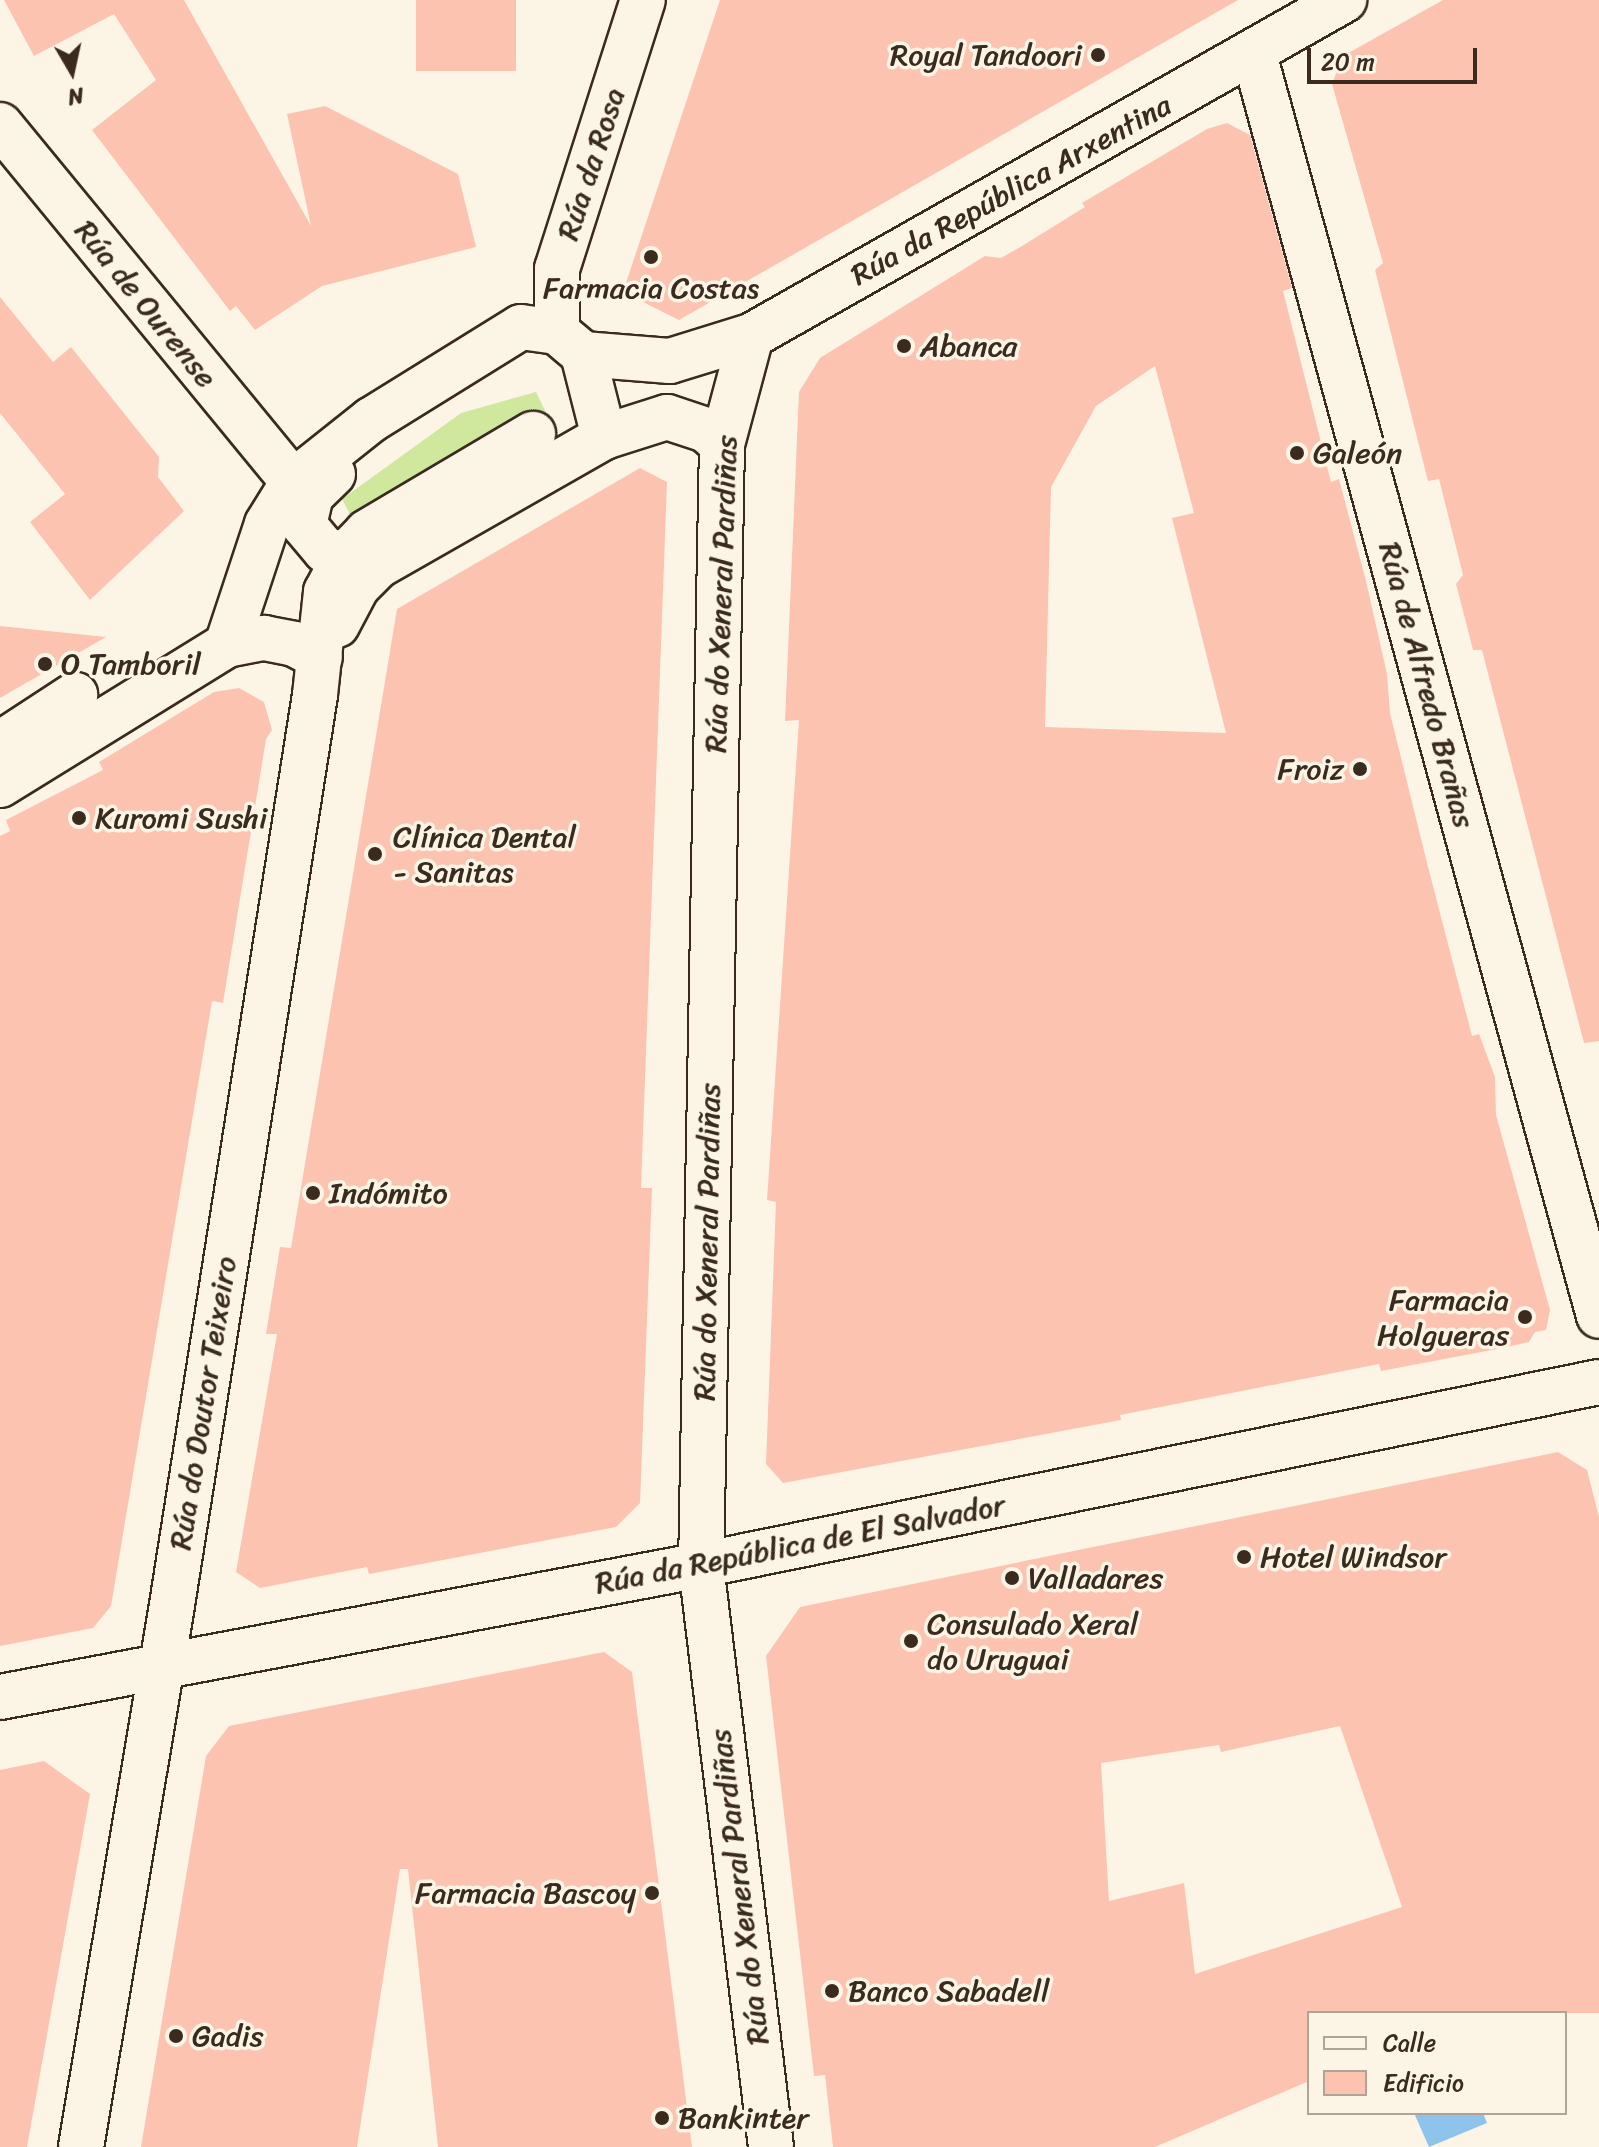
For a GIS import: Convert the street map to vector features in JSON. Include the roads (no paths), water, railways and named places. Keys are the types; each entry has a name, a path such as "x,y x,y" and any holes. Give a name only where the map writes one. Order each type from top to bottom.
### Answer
{"street":[{"name":"Rúa da Rosa","path":"604,437 570,343 557,269 643,0"},
{"name":"Rúa da República Arxentina","path":"570,343 670,361 751,336 1254,54 1344,0"},
{"name":"Rúa de Alfredo Brañas","path":"1254,54 1599,1316"},
{"name":"Rúa de Ourense","path":"0,125 293,482"},
{"path":"227,645 267,524 293,482 371,420 521,327 570,343"},
{"name":"Rúa do Xeneral Pardiñas","path":"751,336 722,444 701,1565 771,2147"},
{"path":"0,785 227,645 264,638 294,644 320,657 357,587 378,566 604,437 667,417 706,430 722,444"},
{"path":"346,554 325,550 309,536 303,510 311,495 353,456 371,420"},
{"name":"Rúa do Doutor Teixeiro","path":"81,2147 161,1665 320,657 326,592 346,554 367,532 533,434"},
{"path":"0,744 75,695"},
{"name":"Rúa da República de El Salvador","path":"0,1697 701,1565 1599,1382"}],"water":[{"path":"1415,2115 1484,2115 1487,2123 1429,2147"}],"place":[{"name":"Royal Tandoori","path":"1098,55"},
{"name":"Farmacia Costas","path":"651,257"},
{"name":"Abanca","path":"904,346"},
{"name":"Galeón","path":"1297,453"},
{"name":"O Tamboril","path":"45,664"},
{"name":"Froiz","path":"1360,769"},
{"name":"Kuromi Sushi","path":"79,818"},
{"name":"Clínica Dental - Sanitas","path":"375,854"},
{"name":"Indómito","path":"313,1193"},
{"name":"Farmacia Holgueras","path":"1525,1317"},
{"name":"Hotel Windsor","path":"1244,1557"},
{"name":"Valladares","path":"1012,1578"},
{"name":"Consulado Xeral do Uruguai","path":"911,1641"},
{"name":"Farmacia Bascoy","path":"652,1893"},
{"name":"Banco Sabadell","path":"832,1991"},
{"name":"Gadis","path":"176,2036"},
{"name":"Bankinter","path":"662,2118"}]}
